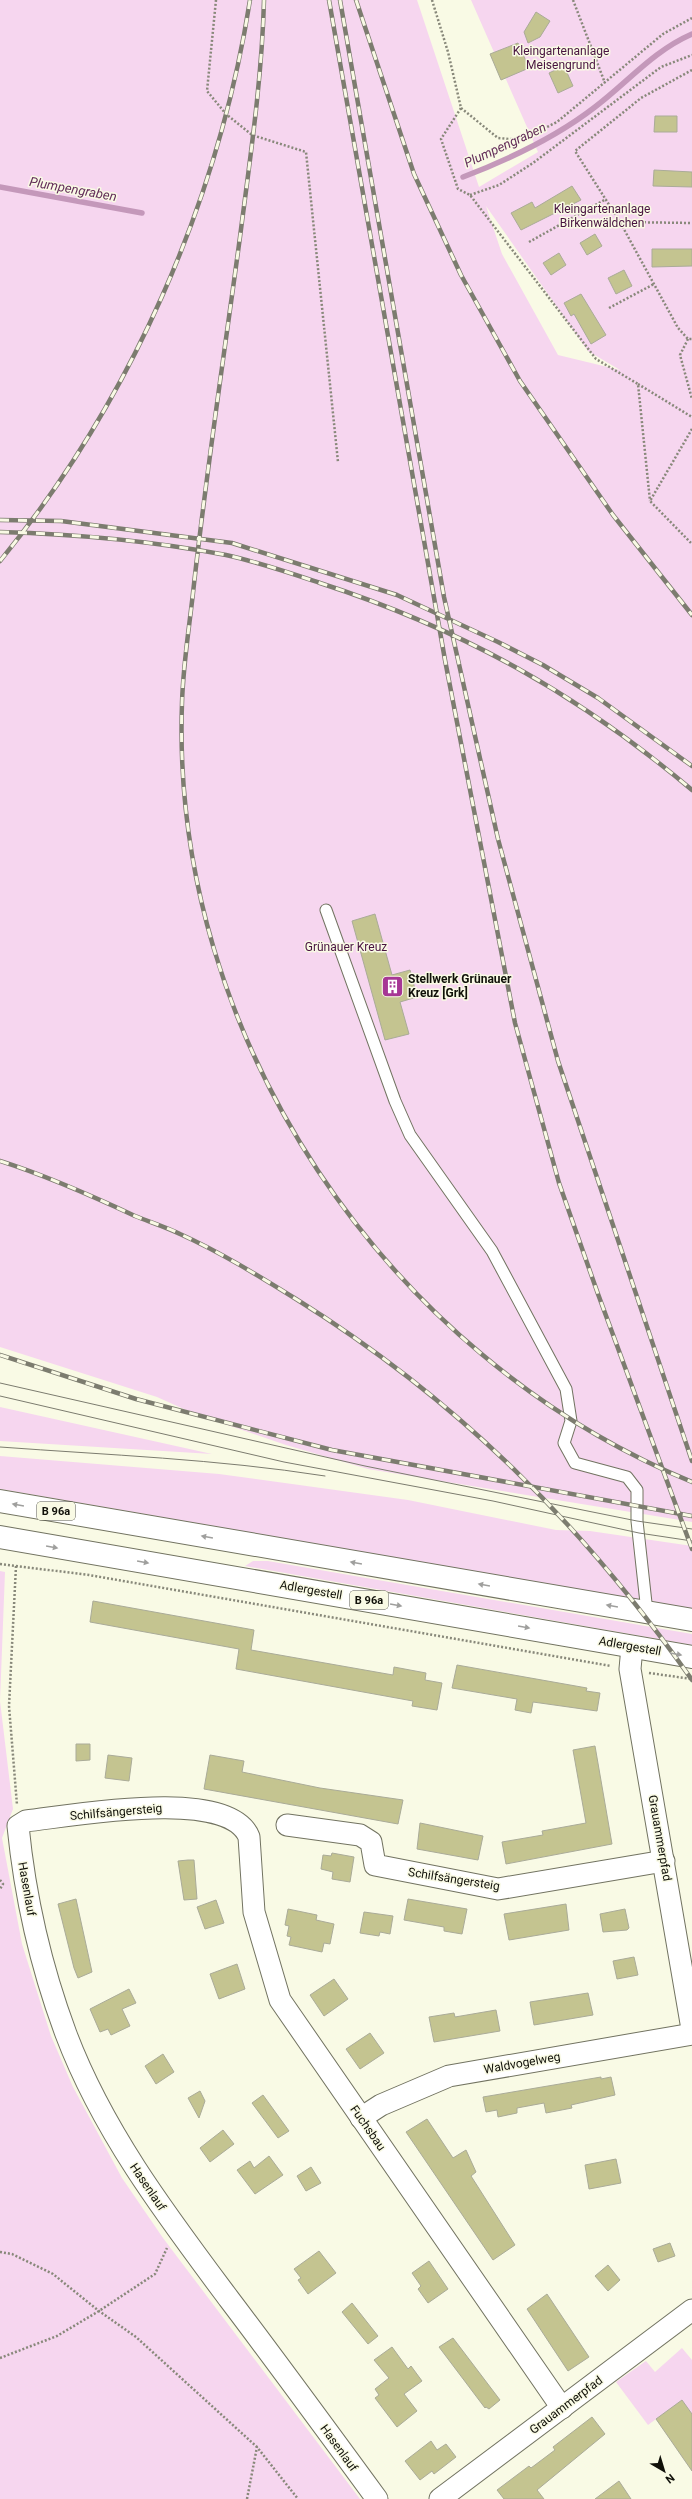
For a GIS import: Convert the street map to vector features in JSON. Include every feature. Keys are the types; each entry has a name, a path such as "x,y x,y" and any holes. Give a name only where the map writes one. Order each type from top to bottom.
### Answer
{"main road":[{"name":"B 96a","path":"0,1501 692,1620"},
{"path":"105,1555 111,1521"},
{"name":"Adlergestell","path":"0,1537 692,1657"}],"street":[{"name":"Grauammerpfad","path":"632,1647 630,1669 692,2029"},
{"name":"Schilfsängersteig","path":"18,1826 26,1821 153,1807 196,1808 237,1822"},
{"name":"Fuchsbau","path":"237,1822 246,1829 249,1837 254,1912 280,2000 562,2408"},
{"name":"Schilfsängersteig","path":"287,1825 360,1835 371,1842 375,1866 498,1889 664,1861"},
{"name":"Hasenlauf","path":"18,1826 26,1887 40,1952 66,2034 90,2087 130,2160 170,2220 377,2499"},
{"name":"Waldvogelweg","path":"361,2118 381,2105 449,2076 692,2034"},
{"name":"Grauammerpfad","path":"440,2499 692,2310"}],"lane":[{"path":"326,910 395,1101 410,1135 492,1251 566,1389 571,1421 564,1443 575,1463 627,1477 638,1490 637,1521 647,1612"}],"path":[{"path":"216,0 206,91 226,114 252,136 306,152 338,462"},
{"path":"432,0 448,52 461,108 498,138 521,140 557,122 664,34 692,18"},
{"path":"573,0 605,83"},
{"path":"470,195 499,185 533,163 661,67 692,55"},
{"path":"692,70 641,98 575,151 620,222 678,328 688,339 692,339"},
{"path":"461,108 441,139 458,189 470,195 596,359 692,417"},
{"path":"529,242 606,199"},
{"path":"620,222 692,223"},
{"path":"609,308 654,284"},
{"path":"688,339 680,356 692,399"},
{"path":"638,384 650,501 692,544"},
{"path":"650,501 692,429"},
{"path":"0,1564 89,1575 692,1679"},
{"path":"16,1566 9,1706 18,1826"},
{"path":"0,1880 3,1884 0,1889"},
{"path":"0,2358 57,2336 99,2312 155,2274 168,2245 170,2220"},
{"path":"0,2252 12,2254 53,2274 99,2312 136,2336 257,2447 298,2499"},
{"path":"247,2499 257,2447"}],"green space":[{"name":"Grünauer Kreuz","path":"0,0 417,0 479,187 538,152 471,0 692,0 692,1522 368,1469 286,1445 195,1414 157,1397 0,1347","holes":["486,206 588,351 620,370 558,355 502,254"]},
{"path":"0,1407 212,1454 0,1441"},
{"path":"0,1456 219,1474 408,1500 556,1530 590,1531 692,1546 692,1609 0,1489"},
{"path":"253,1561 268,1561 692,1634 692,1645 245,1566"},
{"path":"0,1571 5,1572 0,1701"},
{"path":"0,1701 13,1809 2,1838 22,1944 51,2036 73,2087 122,2178 163,2238 360,2499 0,2499"},
{"path":"682,2348 692,2360 692,2471 656,2419 648,2425 616,2382 646,2361 655,2372"}],"building":[{"path":"536,12 550,21 540,37 528,43 524,32"},
{"path":"518,43 529,68 501,80 490,54"},
{"path":"564,66 573,86 558,93 549,73"},
{"path":"655,116 677,116 677,132 654,132"},
{"path":"654,170 692,172 692,187 653,186"},
{"path":"572,186 581,200 521,230 511,213 532,202 535,208"},
{"path":"595,234 602,246 587,255 580,243"},
{"path":"652,249 692,249 692,266 652,267"},
{"path":"559,253 566,265 551,275 543,263"},
{"path":"624,270 632,286 616,294 608,278"},
{"path":"581,294 606,335 591,344 574,314 571,316 564,303"},
{"name":"Stellwerk Grünauer Kreuz [Grk]","path":"375,914 392,975 410,970 417,997 400,1002 409,1034 385,1040 352,921"},
{"path":"93,1601 254,1630 251,1650 393,1675 394,1667 426,1673 425,1680 442,1683 437,1710 412,1706 413,1701 236,1669 239,1649 90,1622"},
{"path":"457,1665 587,1688 586,1691 600,1693 597,1711 533,1702 531,1713 515,1710 517,1699 452,1688"},
{"path":"76,1744 90,1744 90,1760 76,1761"},
{"path":"595,1746 612,1844 506,1864 502,1842 543,1835 542,1831 586,1823 573,1750"},
{"path":"108,1755 132,1758 129,1781 105,1778"},
{"path":"210,1755 244,1761 242,1772 320,1788 403,1800 398,1824 204,1789"},
{"path":"420,1823 483,1836 478,1860 417,1849"},
{"path":"332,1853 354,1857 350,1882 332,1879 333,1872 321,1869 323,1855 331,1856"},
{"path":"194,1860 197,1899 184,1900 178,1861"},
{"path":"76,1899 92,1972 78,1978 74,1968 58,1904"},
{"path":"408,1899 467,1909 462,1934 444,1931 444,1927 404,1920"},
{"path":"216,1900 224,1923 205,1929 197,1907"},
{"path":"566,1904 569,1930 509,1940 504,1914"},
{"path":"288,1909 317,1915 316,1920 334,1924 330,1944 324,1943 322,1952 289,1945 291,1937 287,1936 289,1926 285,1925"},
{"path":"625,1909 629,1928 627,1930 603,1932 600,1914"},
{"path":"364,1912 393,1916 390,1934 380,1932 379,1936 360,1933"},
{"path":"634,1957 638,1975 617,1979 613,1961"},
{"path":"237,1964 245,1989 219,1999 210,1974"},
{"path":"334,1979 348,1999 324,2016 310,1995"},
{"path":"129,1989 136,2003 122,2009 130,2026 111,2035 108,2029 100,2032 90,2009"},
{"path":"588,1993 593,2015 534,2025 530,2002"},
{"path":"496,2010 500,2031 434,2042 429,2017 454,2013 455,2017"},
{"path":"370,2033 384,2053 360,2069 346,2049"},
{"path":"163,2054 174,2072 156,2084 145,2066"},
{"path":"601,2077 601,2079 611,2077 615,2095 571,2105 572,2108 546,2113 544,2103 517,2108 517,2113 498,2117 497,2110 486,2112 483,2097"},
{"path":"200,2091 205,2101 199,2118 188,2098"},
{"path":"263,2095 289,2131 278,2138 252,2103"},
{"path":"427,2119 453,2158 466,2150 476,2172 471,2176 515,2245 493,2260 406,2132"},
{"path":"223,2130 234,2144 210,2162 200,2148"},
{"path":"269,2156 283,2175 255,2194 237,2170 250,2161 254,2168"},
{"path":"616,2159 621,2183 589,2189 585,2165"},
{"path":"311,2167 321,2183 306,2191 297,2176"},
{"path":"670,2243 675,2256 658,2262 653,2249"},
{"path":"319,2251 336,2273 308,2294 298,2280 301,2278 294,2269"},
{"path":"429,2261 448,2289 428,2303 418,2289 421,2286 412,2273"},
{"path":"608,2265 620,2280 608,2291 595,2276"},
{"path":"547,2294 589,2357 568,2371 527,2309"},
{"path":"352,2303 378,2336 368,2344 342,2312"},
{"path":"453,2338 500,2400 489,2409 486,2407 485,2408 439,2347"},
{"path":"392,2347 408,2369 411,2366 422,2381 404,2394 417,2411 397,2427 375,2398 379,2395 375,2389 389,2378 374,2360"},
{"path":"682,2400 692,2414 692,2471 656,2419"},
{"path":"592,2417 605,2434 537,2490 544,2499 504,2499 497,2490 529,2466 531,2468 555,2450 553,2447"},
{"path":"431,2441 437,2450 446,2444 456,2457 434,2474 432,2471 420,2480 405,2461"},
{"path":"619,2481 631,2499 595,2499"}],"waterway":[{"name":"Plumpengraben","path":"463,177 498,163 548,138 595,107 665,49 692,34"},
{"name":"Plumpengraben","path":"0,187 142,213"}],"tram line":[{"path":"0,1383 365,1466 637,1521 692,1529"},
{"path":"0,1396 284,1462 493,1501 639,1533 692,1541"},
{"path":"0,1447 203,1461 325,1476"}],"railway":[{"path":"0,561 47,500 89,435 128,367 162,297 191,225 216,151 235,76 250,0"},
{"path":"264,0 261,59 255,119 215,415 186,648 182,703 188,827 214,948 257,1063 318,1170 393,1268 482,1354 582,1426 692,1482"},
{"path":"329,0 445,660 515,1023 559,1183 598,1294 692,1549"},
{"path":"340,0 444,597 498,839 558,1061 692,1461"},
{"path":"356,0 414,174 461,275 520,381 613,515 692,615"},
{"path":"0,520 61,521 232,543 397,595 498,642 543,665 598,698 692,766"},
{"path":"0,532 57,534 114,539 226,555 286,572 372,601 422,621 470,643 562,694 649,755 692,790"},
{"path":"0,1161 68,1186 135,1216 175,1231 225,1256 296,1299 355,1338 411,1379 514,1469 561,1518 606,1569 650,1623 692,1680"},
{"path":"0,1355 136,1399 332,1450 692,1516"}],"place":[{"name":"Stellwerk Grünauer Kreuz [Grk]","path":"392,986"}],"park label":[{"name":"Kleingartenanlage Meisengrund","path":"561,58"},
{"name":"Kleingartenanlage Birkenwäldchen","path":"602,216"}]}
